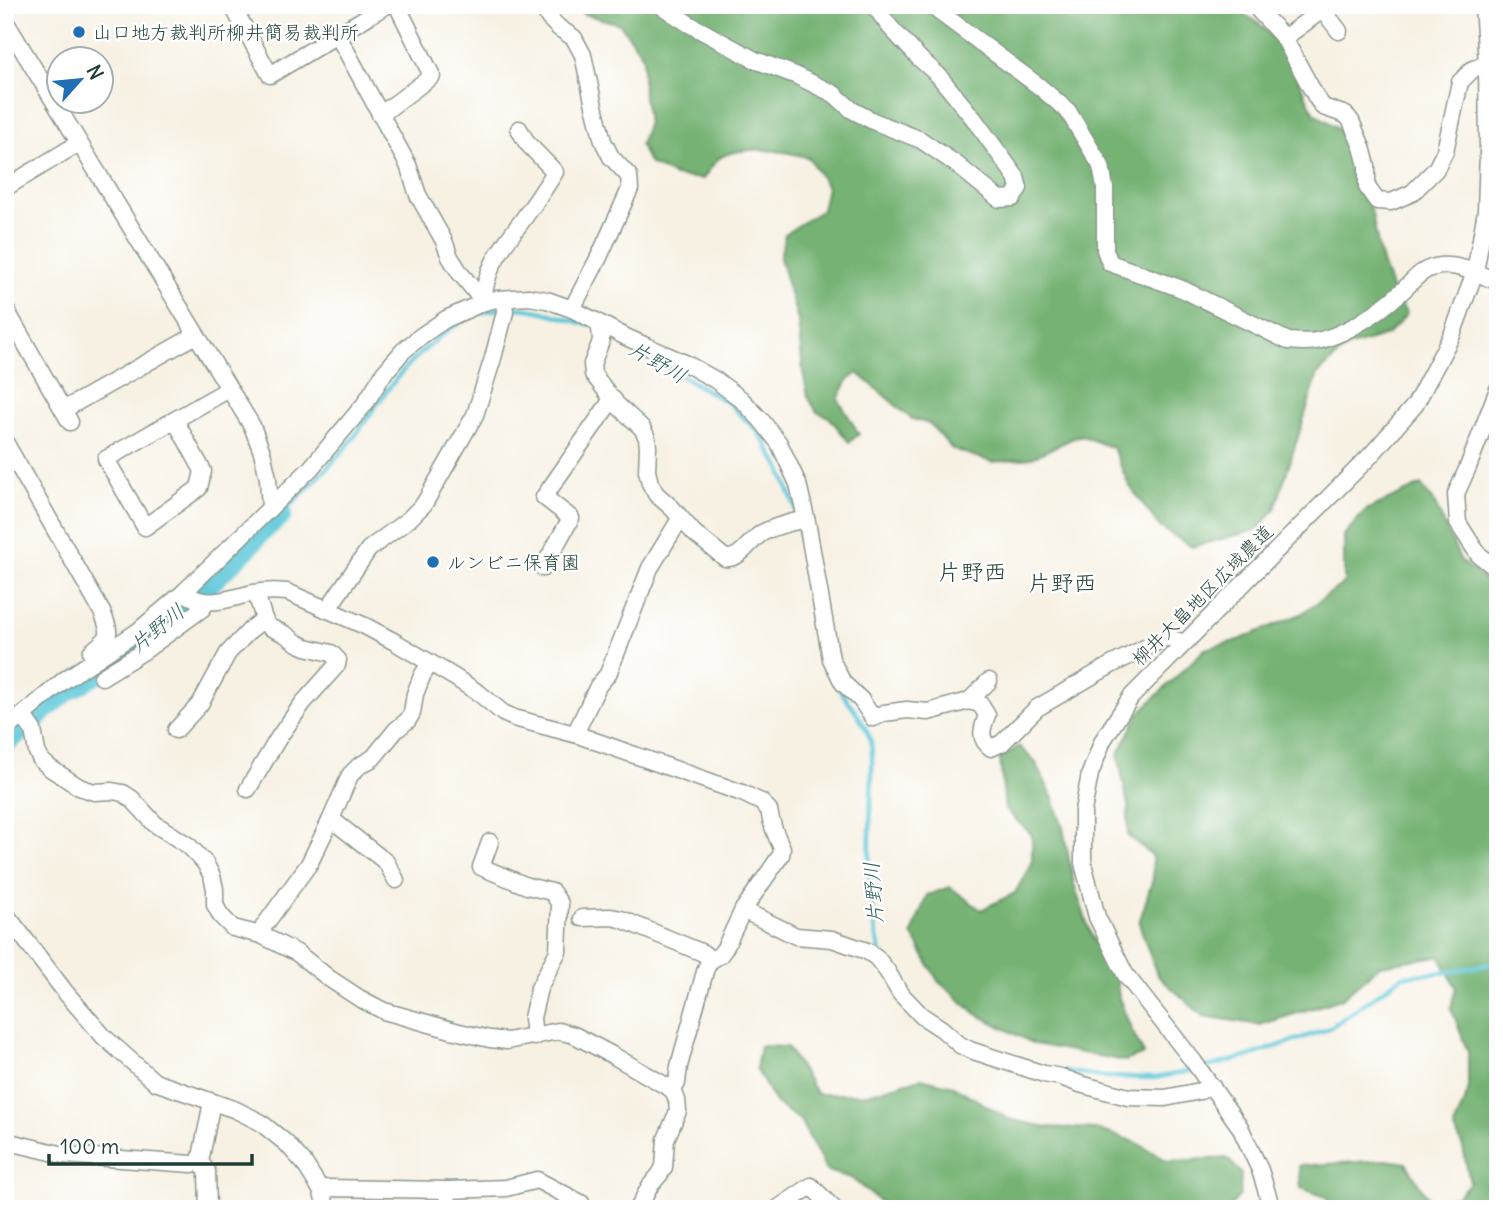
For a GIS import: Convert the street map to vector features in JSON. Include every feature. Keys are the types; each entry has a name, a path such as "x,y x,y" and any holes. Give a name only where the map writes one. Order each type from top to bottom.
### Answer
{"street":[{"path":"232,5 270,75 387,5"},
{"path":"380,116 432,76 397,5"},
{"path":"542,5 549,18 574,38 583,55 603,141 611,157 629,176 631,189 572,309"},
{"path":"660,5 754,60 805,79 834,94 852,110 921,140 957,164 999,199 1013,198 1019,188 1016,177 974,119 938,75 919,59 890,27 876,8 877,5"},
{"path":"930,5 1068,111 1101,166 1105,188 1105,250 1110,263 1182,289 1288,341 1307,343 1322,340 1378,311 1420,273 1436,267 1457,267 1498,282"},
{"path":"1254,5 1283,38 1323,107 1346,115 1351,121 1367,166 1367,187 1377,201 1391,202 1412,193 1436,169 1445,151 1460,82 1473,69 1487,64"},
{"name":"柳井大畠地区広域農道","path":"1272,1209 1261,1170 1240,1126 1125,974 1097,917 1083,863 1083,811 1090,774 1103,740 1131,697 1371,455 1415,405 1452,335 1475,272 1486,212 1487,64 1483,5"},
{"path":"1283,38 1320,8 1339,31"},
{"path":"5,21 252,426 268,478 270,508"},
{"path":"337,34 408,165 418,195 450,257 484,302"},
{"path":"484,302 484,289 501,249 555,172 527,143 519,129"},
{"path":"5,188 79,143"},
{"path":"5,730 28,722 73,674 194,598 270,508 310,469 364,405 384,373 403,351 421,336 446,319 484,302 504,304 529,298 547,300 572,309 687,364 717,381 760,419 779,443 798,484 802,520 831,659 843,683 861,700 873,718 884,713 907,710 928,712 969,701 989,681"},
{"path":"327,610 369,550 424,504 475,415 494,358 504,304"},
{"path":"5,308 67,416 196,335"},
{"path":"596,321 600,328 601,341 592,364 593,374 642,428 647,438 647,471 650,483 656,494 694,533 725,558 731,559 738,556 748,543 763,532 802,520"},
{"path":"174,420 203,471 199,488 145,527 106,459 174,420 229,389"},
{"path":"1498,389 1456,494 1458,523 1478,554 1498,570"},
{"path":"543,568 571,517 544,497 614,400"},
{"path":"5,442 102,612 109,629 106,639 75,665 73,674"},
{"path":"575,734 598,686 608,674 650,568 680,519"},
{"path":"194,598 212,603 256,593 287,592 365,626 454,677 514,718 575,734 742,793 761,802 769,810 782,848 781,855 743,910 725,948 706,968 673,1090"},
{"path":"248,789 295,714 337,665 338,660 331,653 306,648 269,627 256,593"},
{"path":"102,677 144,652 203,608 194,598"},
{"path":"176,730 200,704 228,653 264,619"},
{"path":"969,701 980,704 987,715 981,730 985,743 991,748 1002,743 1037,708 1111,665 1167,637 1184,643"},
{"path":"261,935 264,926 309,864 351,775 359,766 373,758 408,720 415,694 430,663"},
{"path":"28,722 37,752 50,768 79,787 93,792 123,793 155,824 189,846 205,863 212,876 215,905 233,928 261,935 298,953 330,979 384,1011 490,1039 507,1041 558,1031 574,1035 673,1090 678,1111 666,1139 664,1167 638,1209"},
{"path":"331,818 386,862 396,880"},
{"path":"490,842 481,867 527,886 552,892 561,904 558,951 539,988 532,1018 534,1037"},
{"path":"743,910 796,936 832,939 867,951 876,957 900,993 922,1016 960,1045 970,1049 1033,1071 1128,1097 1165,1098 1200,1091 1208,1081"},
{"path":"5,912 66,993 123,1055 155,1082 260,1122 286,1143 304,1163 321,1190 327,1209"},
{"path":"582,918 621,919 703,953 711,960"},
{"path":"208,1209 207,1171 200,1162 212,1102"},
{"path":"5,1141 64,1155 192,1164 200,1162"},
{"path":"321,1190 506,1188 537,1180 581,1203 581,1209"},
{"path":"777,1209 811,1186 834,1209"},
{"path":"447,1209 448,1190"}],"green space":[{"path":"577,5 1228,5 1259,23 1286,53 1314,113 1338,128 1357,166 1391,288 1407,314 1387,335 1347,347 1318,374 1275,509 1259,529 1192,547 1160,527 1129,485 1113,448 1080,435 1031,458 992,462 952,449 930,424 912,419 858,373 848,380 838,399 859,434 849,442 829,417 817,412 808,397 798,321 780,258 785,234 822,210 827,187 809,158 776,151 730,153 718,159 703,179 675,176 650,164 640,145 648,122 643,90 643,56 620,24 583,14"},
{"path":"1421,485 1435,504 1461,561 1483,579 1498,565 1498,1209 1331,1209 1326,1197 1301,1188 1299,1166 1386,1160 1406,1163 1429,1200 1456,1197 1470,1183 1463,1147 1454,1127 1468,1092 1468,1052 1451,1008 1456,987 1439,956 1380,965 1341,999 1260,1025 1203,1016 1157,975 1139,923 1153,879 1152,855 1128,836 1128,805 1118,755 1140,712 1205,649 1239,640 1301,614 1344,583 1344,535 1366,510"},
{"path":"1019,746 1036,763 1052,796 1063,828 1074,884 1091,935 1116,976 1119,998 1144,1054 1125,1061 1034,1044 975,1013 938,981 912,934 927,895 950,887 981,910 1015,893 1032,863 1032,835 1005,809 1000,759"},
{"path":"760,1046 787,1047 817,1094 867,1094 921,1078 953,1086 1009,1119 1045,1127 1096,1129 1135,1142 1168,1161 1227,1158 1241,1173 1240,1195 1228,1209 889,1209 851,1178 827,1171 800,1120 776,1104 756,1069"}],"waterway":[{"name":"片野川","path":"280,514 348,445 406,367 458,324 481,313 521,308 588,325"},
{"name":"片野川","path":"643,353 730,404 759,433 780,468 795,506 818,643 834,681"},
{"name":"片野川","path":"5,742 65,691 133,650 183,607 280,514"},
{"name":"片野川","path":"839,688 862,721 871,743 870,880 874,920 882,956"},
{"name":"片野川","path":"1204,1068 1328,1029 1403,976 1449,972 1490,964 1498,966"},
{"name":"片野川","path":"1065,1071 1104,1077 1155,1078 1196,1070"}],"place":[{"name":"山口地方裁判所柳井簡易裁判所","path":"79,32"},
{"name":"ルンビニ保育園","path":"433,562"}],"district":[{"name":"片野西","path":"972,571"},
{"name":"片野西","path":"1062,582"}]}
